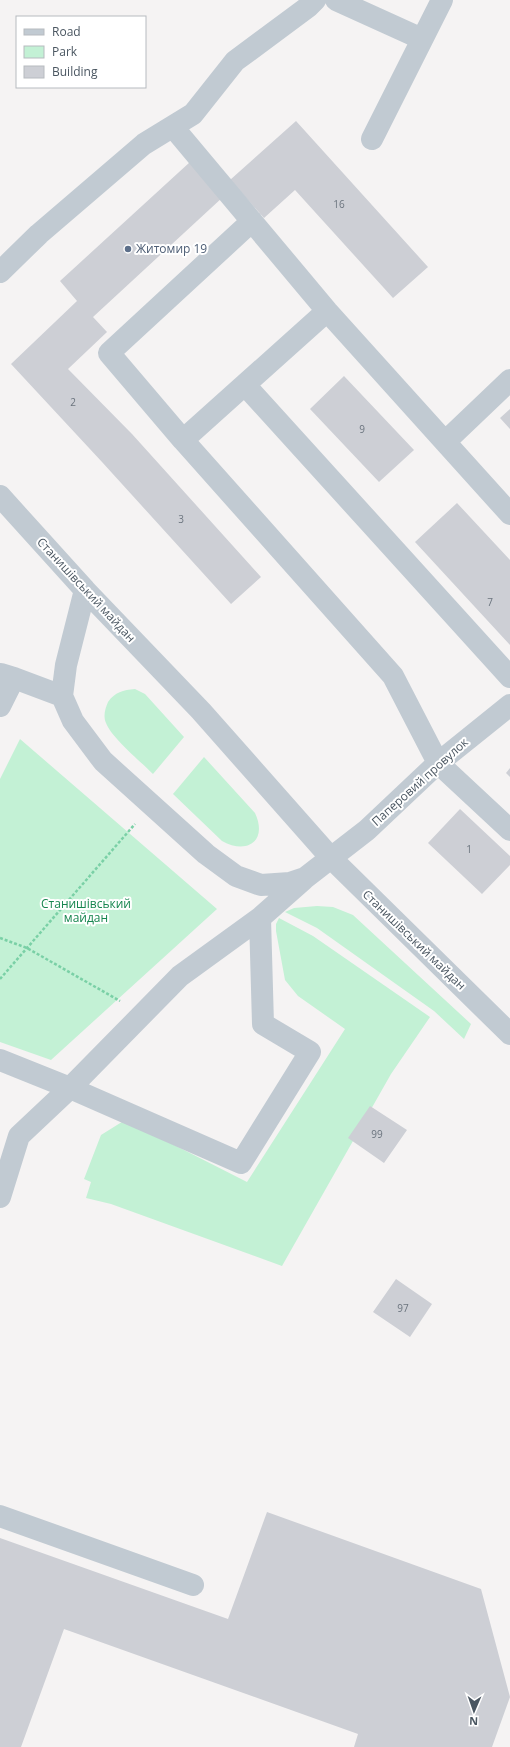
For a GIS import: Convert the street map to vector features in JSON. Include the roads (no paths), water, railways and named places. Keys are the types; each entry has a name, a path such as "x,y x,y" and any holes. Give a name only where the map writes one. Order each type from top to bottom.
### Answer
{"street":[{"path":"0,272 39,234 144,144 193,114 235,61 308,7 315,0"},
{"path":"336,0 422,39"},
{"path":"372,139 442,0"},
{"path":"173,126 327,311 510,514"},
{"path":"252,221 109,353 183,440 393,676 438,763 510,830"},
{"path":"183,440 327,311"},
{"path":"445,442 510,380"},
{"path":"245,385 510,677"},
{"name":"Станишівський майдан","path":"0,496 85,590 201,711 331,858 510,1034"},
{"path":"85,590 66,665 62,696 73,721 103,762 206,854 236,876 261,885 290,883 305,878"},
{"path":"0,706 7,676 62,696"},
{"name":"Паперовий провулок","path":"0,1197 19,1136 70,1088 180,976 260,918 305,878 367,830 438,763 510,705"},
{"path":"0,1060 70,1088 241,1163 310,1052 263,1024 260,918"},
{"path":"0,1516 193,1585"}],"place":[{"name":"Житомир 19","path":"128,249"}]}
